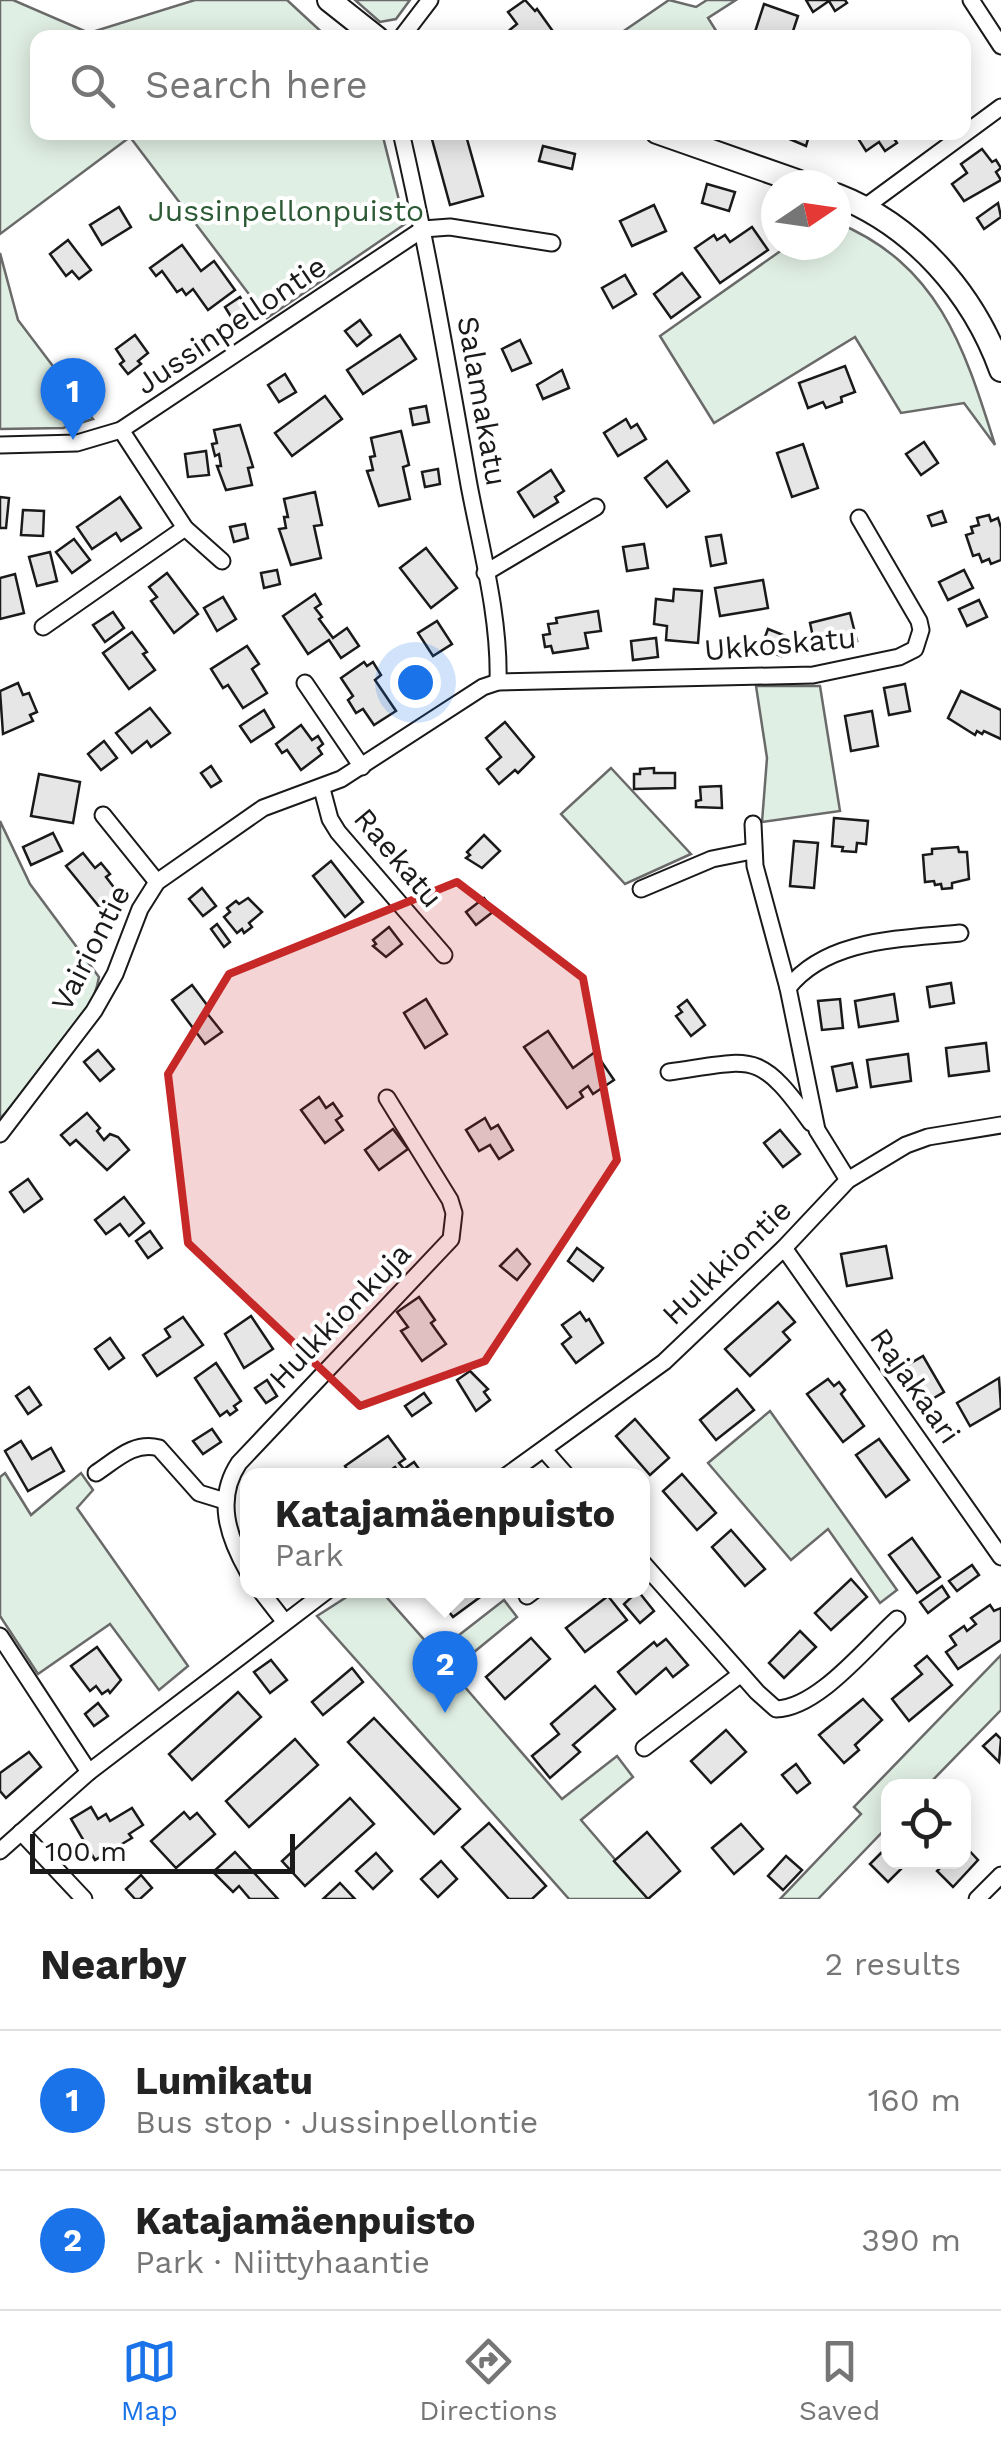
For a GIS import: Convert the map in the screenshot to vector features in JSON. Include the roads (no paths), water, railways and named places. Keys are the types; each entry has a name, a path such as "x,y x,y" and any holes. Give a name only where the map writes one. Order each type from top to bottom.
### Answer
{"street":[{"path":"329,0 368,30"},
{"path":"408,30 430,0"},
{"path":"971,0 1001,46"},
{"path":"971,129 1001,107"},
{"name":"Salamakatu","path":"403,140 423,229 486,573 498,652 498,682"},
{"path":"681,140 766,170"},
{"path":"865,207 956,140"},
{"path":"851,201 905,236 945,272 976,314 1001,370"},
{"path":"423,229 450,227 552,243"},
{"name":"Jussinpellontie","path":"0,446 54,446 122,430 423,229"},
{"path":"122,430 186,528 222,562"},
{"path":"486,573 596,507"},
{"name":"Ukkoskatu","path":"498,682 812,675 908,654 920,641 919,621 859,518"},
{"path":"43,627 186,528"},
{"path":"103,815 157,882 264,808 322,789 470,695 498,682"},
{"path":"304,683 362,766"},
{"name":"Raekatu","path":"322,789 338,832 444,954"},
{"path":"754,824 752,851 788,988 816,1130"},
{"path":"641,889 712,860 752,851"},
{"name":"Vairiontie","path":"0,1134 94,1012 115,974 140,909 157,882"},
{"path":"788,988 813,963 833,954 890,940 960,933"},
{"path":"668,1072 727,1064 766,1068 780,1080 848,1180"},
{"name":"Hulkkionkuja","path":"225,1501 226,1488 238,1462 451,1239 454,1213 450,1200 387,1098"},
{"name":"Hulkkiontie","path":"518,1468 664,1362 784,1248 848,1180 906,1144 1001,1124"},
{"name":"Rajakaari","path":"784,1248 1001,1556"},
{"path":"96,1473 132,1449 158,1448 199,1492 225,1501 230,1530 240,1553"},
{"path":"545,1450 560,1468"},
{"path":"650,1571 776,1709 790,1709 814,1696 897,1619"},
{"path":"266,1598 284,1622"},
{"path":"0,1851 89,1772 317,1598"},
{"path":"0,1636 89,1772"},
{"path":"644,1748 742,1674"},
{"path":"21,1832 84,1899"},
{"path":"977,1899 1001,1874"}],"place":[{"name":"Lumikatu","path":"73,440"},
{"name":"Katajamäenpuisto","path":"445,1713"}],"park label":[{"name":"Jussinpellonpuisto","path":"286,211"}]}
